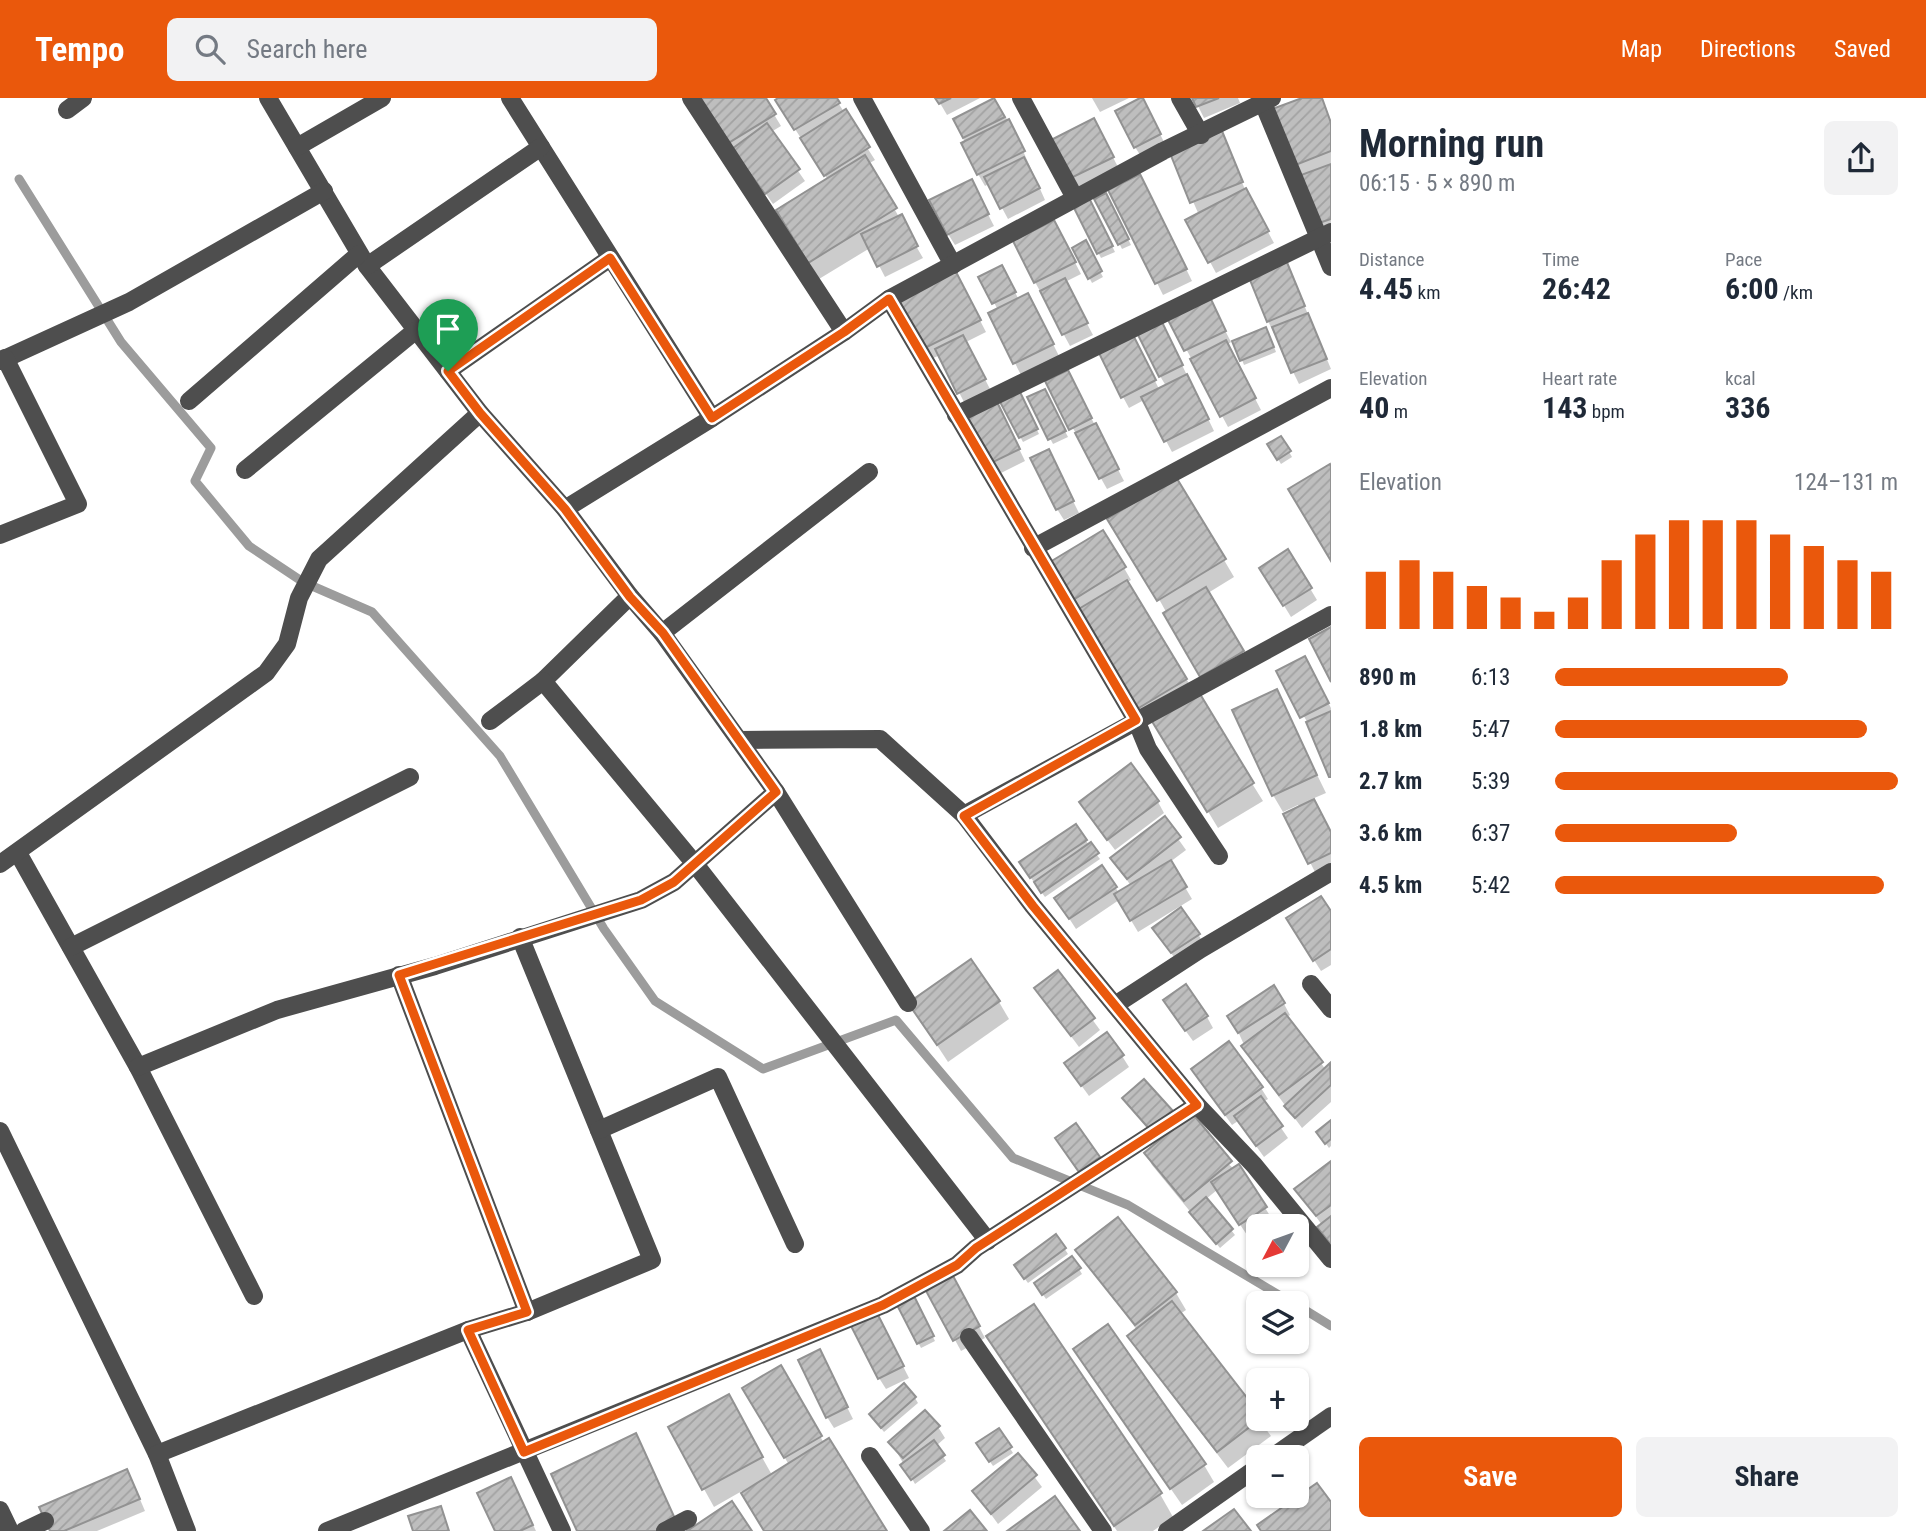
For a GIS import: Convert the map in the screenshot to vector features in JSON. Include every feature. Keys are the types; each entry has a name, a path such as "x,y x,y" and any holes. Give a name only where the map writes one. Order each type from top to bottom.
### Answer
{"street":[{"path":"67,110 83,98"},
{"path":"268,98 363,260 480,413 565,509 630,597 663,633 776,792 908,1003"},
{"path":"297,147 382,98"},
{"path":"510,98 712,418"},
{"path":"691,98 844,332"},
{"path":"862,98 953,265"},
{"path":"1021,98 1076,198"},
{"path":"1180,98 1201,135"},
{"path":"565,509 712,418 844,332 889,299 1265,99 1324,236 1331,267"},
{"path":"189,401 363,260 541,147"},
{"path":"0,535 78,504 2,360 117,308 324,191"},
{"path":"956,415 1324,236"},
{"path":"448,371 610,258"},
{"path":"889,299 1136,720 1148,750 1219,856"},
{"path":"246,470 415,331"},
{"path":"1033,548 1331,388"},
{"path":"0,864 266,673 287,644 299,598 319,559 480,413"},
{"path":"663,633 869,472"},
{"path":"490,721 543,681 630,597"},
{"path":"964,816 1331,615"},
{"path":"543,681 695,864 988,1241"},
{"path":"739,740 880,739 964,816 1033,906 1197,1105 1254,1165 1331,1259"},
{"path":"71,947 410,777"},
{"path":"138,1067 277,1010 569,924 641,900 695,864 776,792"},
{"path":"18,853 138,1067 254,1296"},
{"path":"1115,1005 1201,949 1331,872"},
{"path":"157,1454 468,1330 527,1312 652,1260 520,937"},
{"path":"399,975 527,1312"},
{"path":"1311,984 1331,1009"},
{"path":"599,1130 718,1077 795,1244"},
{"path":"327,1531 883,1305 957,1265 988,1241 1197,1105"},
{"path":"0,1131 157,1454 187,1531"},
{"path":"468,1330 562,1531"},
{"path":"969,1337 1102,1531"},
{"path":"1290,1445 1331,1416"},
{"path":"870,1456 921,1531"},
{"path":"1167,1531 1246,1475"},
{"path":"0,1510 10,1531"},
{"path":"665,1531 688,1519"},
{"path":"24,1531 45,1521"}],"building":[{"path":"697,98 766,98 776,114 725,145"},
{"path":"837,98 840,103 794,130 775,100"},
{"path":"935,98 951,98 939,104"},
{"path":"994,98 1005,117 963,138 953,119"},
{"path":"1143,98 1161,134 1134,148 1115,111"},
{"path":"1192,98 1219,98 1196,107"},
{"path":"1302,98 1322,98 1331,123 1331,151 1293,166 1272,109"},
{"path":"846,109 870,147 824,176 800,138"},
{"path":"1094,118 1114,157 1071,178 1051,140"},
{"path":"1009,119 1025,151 977,175 961,143"},
{"path":"767,123 800,169 765,194 732,149"},
{"path":"1222,131 1243,182 1190,203 1170,153"},
{"path":"865,155 897,208 808,263 776,210"},
{"path":"1024,157 1040,188 1000,209 984,177"},
{"path":"1331,164 1331,219 1319,223 1301,175"},
{"path":"1140,174 1187,269 1155,284 1108,190"},
{"path":"972,179 989,214 947,235 929,200"},
{"path":"1246,188 1269,231 1208,263 1185,220"},
{"path":"1106,193 1129,239 1118,245 1094,199"},
{"path":"1089,198 1113,246 1097,254 1073,206"},
{"path":"902,214 918,246 877,267 861,234"},
{"path":"1054,220 1076,262 1034,283 1013,241"},
{"path":"1086,240 1102,271 1088,279 1072,248"},
{"path":"1286,260 1305,306 1267,322 1248,275"},
{"path":"1002,265 1016,292 992,304 978,277"},
{"path":"955,270 981,320 921,350 895,300"},
{"path":"1065,278 1088,323 1062,335 1040,291"},
{"path":"1028,293 1054,344 1013,364 988,313"},
{"path":"1209,295 1226,331 1184,351 1166,316"},
{"path":"1308,313 1327,359 1291,373 1272,327"},
{"path":"1160,318 1183,365 1159,377 1136,331"},
{"path":"1266,327 1274,347 1240,361 1232,341"},
{"path":"1131,331 1156,380 1121,398 1097,349"},
{"path":"963,335 986,379 957,394 935,349"},
{"path":"1226,340 1256,398 1220,417 1190,359"},
{"path":"1068,370 1092,418 1069,430 1045,381"},
{"path":"1187,374 1209,419 1164,442 1141,397"},
{"path":"1045,389 1066,431 1048,440 1027,397"},
{"path":"1019,390 1038,429 1019,438 999,400"},
{"path":"997,402 1020,449 987,465 964,419"},
{"path":"1096,423 1119,469 1099,479 1075,433"},
{"path":"1281,436 1291,451 1277,460 1267,444"},
{"path":"1049,449 1074,501 1056,510 1030,458"},
{"path":"1330,464 1331,467 1331,561 1288,489"},
{"path":"1176,477 1226,559 1157,601 1107,519"},
{"path":"1103,530 1126,567 1068,603 1045,565"},
{"path":"1288,549 1312,588 1283,606 1259,568"},
{"path":"1127,580 1187,679 1137,709 1077,610"},
{"path":"1206,587 1244,651 1200,677 1163,613"},
{"path":"1331,627 1331,682 1309,639"},
{"path":"1305,656 1329,703 1300,718 1276,671"},
{"path":"1197,689 1254,783 1207,812 1150,718"},
{"path":"1277,689 1317,775 1272,796 1232,710"},
{"path":"1331,711 1331,777 1329,777 1306,722"},
{"path":"1131,763 1159,801 1107,840 1079,802"},
{"path":"1314,799 1331,832 1331,853 1308,864 1283,814"},
{"path":"1165,816 1181,837 1127,879 1110,858"},
{"path":"1076,824 1087,840 1030,878 1019,862"},
{"path":"1091,842 1099,853 1041,893 1034,882"},
{"path":"1171,860 1187,887 1130,921 1114,894"},
{"path":"1102,865 1117,887 1069,919 1054,898"},
{"path":"1321,896 1331,911 1331,949 1313,961 1286,918"},
{"path":"1181,907 1200,934 1171,953 1152,928"},
{"path":"971,959 1000,1001 937,1045 908,1003"},
{"path":"1058,970 1095,1018 1071,1036 1034,988"},
{"path":"1186,984 1208,1016 1185,1031 1163,1000"},
{"path":"1274,985 1285,1003 1238,1033 1227,1016"},
{"path":"1285,1013 1323,1062 1279,1095 1241,1046"},
{"path":"1107,1032 1124,1055 1081,1086 1064,1063"},
{"path":"1229,1041 1263,1087 1225,1115 1191,1069"},
{"path":"1330,1063 1331,1085 1295,1118 1284,1106"},
{"path":"1144,1079 1173,1111 1151,1131 1122,1098"},
{"path":"1261,1096 1283,1126 1256,1146 1234,1116"},
{"path":"1192,1113 1232,1161 1184,1201 1144,1153"},
{"path":"1331,1120 1331,1139 1325,1144 1316,1132"},
{"path":"1076,1123 1100,1157 1079,1172 1055,1138"},
{"path":"1331,1161 1331,1205 1316,1216 1294,1189"},
{"path":"1239,1164 1267,1207 1256,1214 1246,1214 1246,1220 1239,1225 1211,1182"},
{"path":"1206,1197 1233,1229 1216,1244 1189,1212"},
{"path":"1331,1216 1331,1245 1317,1227"},
{"path":"1118,1217 1177,1292 1135,1325 1075,1250"},
{"path":"1056,1234 1066,1248 1024,1279 1014,1265"},
{"path":"1072,1256 1081,1268 1042,1295 1034,1283"},
{"path":"952,1274 980,1326 953,1341 925,1289"},
{"path":"914,1296 934,1336 917,1344 897,1305"},
{"path":"1172,1301 1246,1397 1246,1430 1217,1452 1127,1336"},
{"path":"1034,1304 1162,1493 1114,1526 986,1336"},
{"path":"877,1313 904,1366 878,1379 851,1326"},
{"path":"1108,1324 1206,1464 1170,1489 1073,1349"},
{"path":"820,1349 848,1407 826,1418 798,1360"},
{"path":"781,1365 822,1436 784,1458 742,1388"},
{"path":"904,1383 916,1397 881,1428 869,1414"},
{"path":"729,1394 763,1457 702,1490 668,1427"},
{"path":"925,1410 940,1426 903,1458 888,1442"},
{"path":"999,1428 1012,1447 989,1462 976,1443"},
{"path":"636,1433 677,1523 660,1531 577,1531 551,1474"},
{"path":"829,1438 887,1531 764,1531 741,1493"},
{"path":"934,1440 945,1455 911,1480 900,1465"},
{"path":"1018,1453 1037,1475 991,1514 972,1491"},
{"path":"127,1469 140,1499 64,1531 50,1531 39,1507"},
{"path":"511,1477 533,1525 520,1531 495,1531 477,1493"},
{"path":"1317,1483 1331,1502 1331,1531 1261,1531 1257,1525 1281,1508 1309,1508 1309,1489"},
{"path":"1055,1496 1080,1531 1007,1531"},
{"path":"732,1501 752,1531 686,1531 690,1529"},
{"path":"441,1506 449,1531 413,1531 408,1516"},
{"path":"1234,1509 1251,1531 1203,1531"},
{"path":"970,1510 987,1531 944,1531"}],"waterway":[{"path":"19,179 121,342 211,448 195,481 249,546 303,582 372,612 500,756 604,929 655,1001 763,1069 896,1020 1013,1158 1128,1205 1272,1291"},
{"path":"1309,1312 1331,1326"}],"route":[{"path":"610,258 712,418 844,332 889,299 1136,720 964,816 1033,906 1197,1105 976,1248 957,1265 883,1305 524,1452 468,1330 527,1312 399,975 641,900 674,882 776,792 663,633 630,597 565,509 480,413 448,371 610,258"}]}
